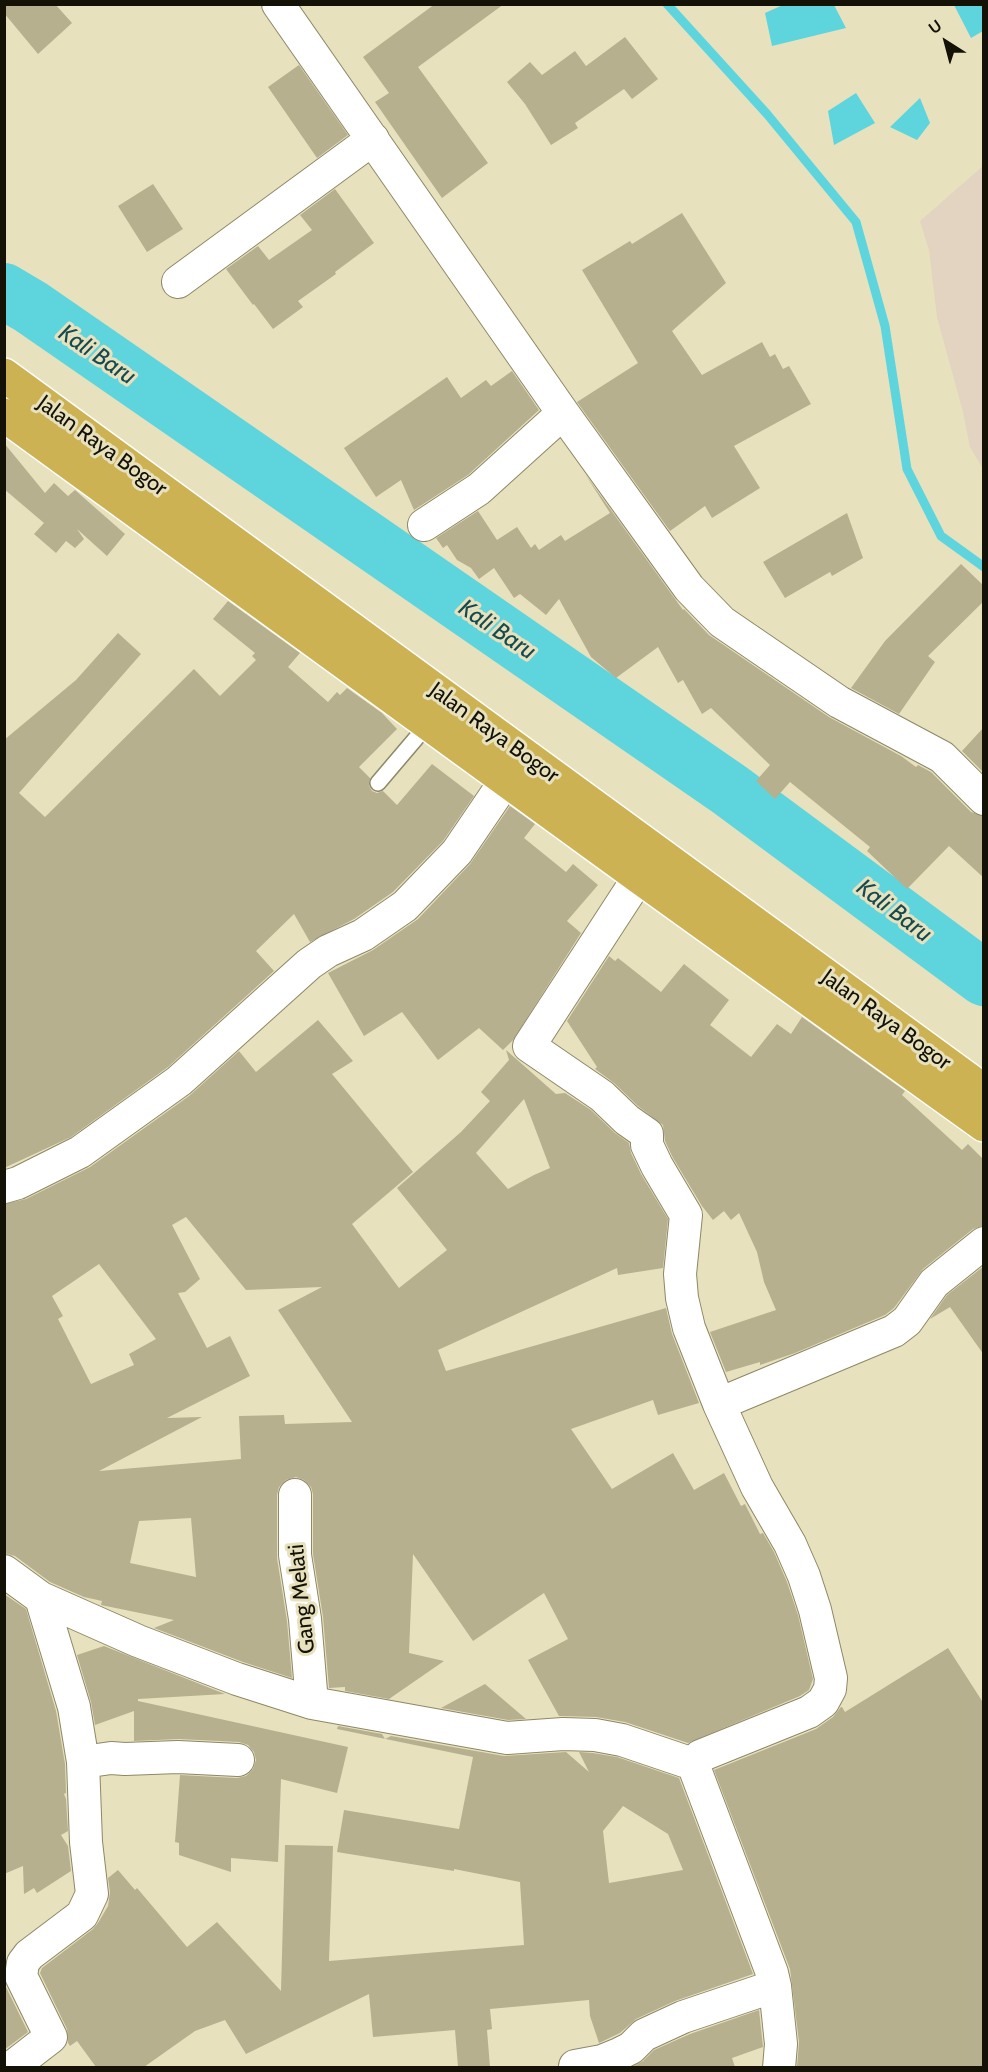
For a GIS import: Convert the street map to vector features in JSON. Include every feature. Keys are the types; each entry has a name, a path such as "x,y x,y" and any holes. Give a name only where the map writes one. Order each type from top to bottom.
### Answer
{"highway":[{"name":"Jalan Raya Bogor","path":"4,375 984,1091"},
{"name":"Jalan Raya Bogor","path":"4,415 984,1125"}],"street":[{"path":"278,4 562,413 667,559 710,612 839,702 942,757 984,799"},
{"path":"178,282 373,139"},
{"path":"424,525 479,489 562,413"},
{"path":"4,1187 18,1183 80,1152 178,1081 309,964 328,951 363,935 405,906 457,852 506,780"},
{"path":"639,877 530,1046 602,1096 627,1120 647,1134 647,1145 657,1166 686,1215 680,1274 682,1298 689,1328 719,1404 804,1576 831,1678 830,1689 823,1702 809,1712 700,1756 693,1764"},
{"path":"719,1404 894,1331 907,1321 934,1283 984,1243"},
{"name":"Gang Melati","path":"295,1495 295,1555 305,1619 312,1703"},
{"path":"4,1571 40,1598 138,1641 237,1679 312,1703 507,1738 563,1734 595,1735 622,1740 693,1764"},
{"path":"11,2067 51,2037 21,1976 23,1964 29,1956 82,1914 92,1894 86,1842 84,1762 74,1707 40,1598"},
{"path":"84,1762 111,1758 178,1757 238,1760"},
{"path":"693,1764 772,1973 781,2044 779,2067"},
{"path":"575,2066 602,2061 631,2048 640,2037 654,2030 775,1986"}],"lane":[{"path":"378,783 429,723"}],"shaded area":[{"path":"983,166 983,469 970,447 963,412 937,317 929,250 920,221"}],"water":[{"path":"785,4 834,5 846,28 772,46 765,13"},
{"path":"954,5 983,5 983,31 971,38"},
{"path":"856,93 875,123 834,145 828,111"},
{"path":"920,98 930,123 917,140 890,127"}],"building":[{"path":"4,4 55,4 72,23 38,54 4,13"},
{"path":"435,4 504,4 418,67 488,163 442,198 375,102 389,93 363,57"},
{"path":"625,37 658,79 632,99 624,89 575,123 578,128 551,145 525,104 507,82 530,62 542,75 575,51 586,66"},
{"path":"299,65 348,135 317,158 268,87"},
{"path":"153,184 183,229 147,252 118,206"},
{"path":"335,189 374,243 298,301 303,307 273,329 226,269 258,246 269,260 312,230 300,215"},
{"path":"682,213 726,283 672,331 702,375 762,342 770,357 775,354 783,369 789,366 811,404 734,446 760,488 712,518 705,506 670,531 577,402 638,363 582,270 630,241 632,244"},
{"path":"512,371 539,410 468,475 414,510 401,480 376,497 344,448 447,377 461,398 486,380 491,386"},
{"path":"4,443 45,493 54,483 68,496 75,490 125,534 107,556 77,529 84,539 75,548 66,541 56,553 34,534 44,523 4,489"},
{"path":"585,474 683,610 709,635 829,717 901,756 916,767 918,765 931,772 971,812 984,816 984,878 949,846 907,889 867,851 870,847 790,782 775,799 756,781 770,765 711,708 702,714 683,680 678,683 658,647 616,678 591,657 559,599 546,615 520,594 514,598 494,568 479,579 471,568 457,560 447,545 443,548 436,538 478,511 497,540 517,527 531,548 535,544 539,550 561,535 565,541 610,513"},
{"path":"847,513 863,558 832,576 830,572 785,598 763,562"},
{"path":"961,564 984,586 984,601 928,656 935,662 899,714 851,688 885,641"},
{"path":"228,601 300,653 288,667 328,702 337,692 340,695 347,688 382,713 397,729 359,767 370,778 369,786 372,791 377,793 383,791 397,805 432,764 474,796 443,841 393,892 354,919 310,942 294,914 256,951 274,971 168,1067 71,1137 4,1168 4,740 76,680 118,633 141,654 19,793 45,817 194,669 220,696 256,660 252,656 255,653 213,619"},
{"path":"984,727 984,773 962,751"},
{"path":"510,806 535,824 524,838 566,872 573,864 598,885 567,921 581,933 513,1040 503,1050 479,1028 438,1060 402,1012 364,1036 328,973 373,950 418,919 470,864"},
{"path":"609,956 615,961 618,958 661,992 684,964 729,1000 710,1025 751,1057 777,1024 791,1034 802,1017 905,1091 902,1095 962,1150 968,1144 984,1160 984,1225 973,1229 923,1269 894,1308 885,1315 795,1353 760,1365 760,1362 726,1372 710,1332 776,1310 764,1282 757,1252 739,1213 731,1220 724,1211 713,1220 673,1158 665,1141 663,1125 595,1069 597,1067 567,1021"},
{"path":"318,1020 353,1061 332,1074 413,1172 352,1224 399,1288 447,1250 397,1188 461,1132 490,1101 481,1092 509,1060 506,1050 556,1094 565,1093 591,1110 629,1143 641,1174 668,1219 663,1268 618,1275 617,1268 438,1350 446,1371 666,1308 672,1334 699,1403 658,1415 653,1400 571,1429 612,1489 673,1453 694,1490 724,1473 741,1506 745,1504 760,1534 763,1533 774,1552 787,1582 798,1615 813,1679 809,1690 800,1696 688,1743 625,1722 596,1717 559,1716 528,1660 568,1639 544,1593 473,1641 413,1554 409,1653 444,1661 389,1699 345,1691 345,1687 329,1688 323,1617 313,1554 313,1494 311,1487 304,1480 296,1477 286,1480 279,1487 277,1495 277,1558 287,1621 292,1678 154,1628 174,1620 101,1605 102,1601 84,1597 50,1582 15,1556 4,1553 4,1204 26,1199 90,1167 189,1096 239,1051 256,1072","holes":["524,1099 550,1168 508,1189 476,1153","186,1217 246,1290 322,1287 278,1310 352,1422 285,1424 284,1415 239,1416 241,1459 99,1471 202,1417 167,1418 250,1376 230,1336 207,1348 178,1293 185,1292 200,1279 172,1225","99,1264 156,1339 129,1354 134,1365 91,1384 58,1319 63,1316 52,1296","191,1518 196,1577 130,1563 139,1521"]},
{"path":"984,1266 984,1355 950,1307 930,1319 947,1295"},
{"path":"4,1594 26,1609 56,1711 65,1764 66,1793 64,1794 68,1831 61,1835 68,1846 71,1871 37,1893 34,1888 24,1894 23,1866 4,1874"},
{"path":"104,1646 225,1694 138,1699 138,1701 348,1747 337,1793 281,1779 278,1862 231,1858 231,1872 179,1855 179,1843 175,1842 180,1775 237,1778 246,1776 253,1769 256,1760 254,1752 248,1745 239,1742 179,1739 134,1741 134,1711 95,1725 91,1702 77,1655"},
{"path":"948,1648 984,1704 984,2067 797,2067 799,2042 790,1969 714,1770 816,1729 833,1717 841,1707 845,1712"},
{"path":"485,1684 526,1719 508,1720 441,1708"},
{"path":"338,1726 382,1734 385,1739 337,1729"},
{"path":"391,1736 504,1756 566,1752 589,1772 579,1752 593,1753 617,1757 679,1778 753,1974 675,2001 636,2019 620,2033 599,2043 590,2016 589,2000 490,2009 492,2029 487,2030 490,2067 458,2067 455,2030 373,2037 369,1994 246,2054 225,2020 195,2031 144,2067 96,2067 77,2041 70,2046 67,2029 40,1973 42,1968 98,1923 108,1906 110,1892 108,1878 118,1870 135,1890 137,1888 187,1947 217,1922 281,1991 285,1845 333,1846 329,1961 524,1945 520,1882 454,1869 454,1871 337,1852 344,1810 459,1829 473,1757 385,1739","holes":["623,1806 668,1834 683,1870 609,1883 603,1831"]},
{"path":"4,1983 28,2032 4,2050"},
{"path":"759,2010 763,2047 732,2058 735,2067 632,2067 643,2061 654,2050 690,2034"}],"waterway":[{"path":"667,4 767,114 856,222 885,326 907,469 941,536 984,567"},
{"name":"Kali Baru","path":"4,291 31,307 730,790 984,978"}]}
